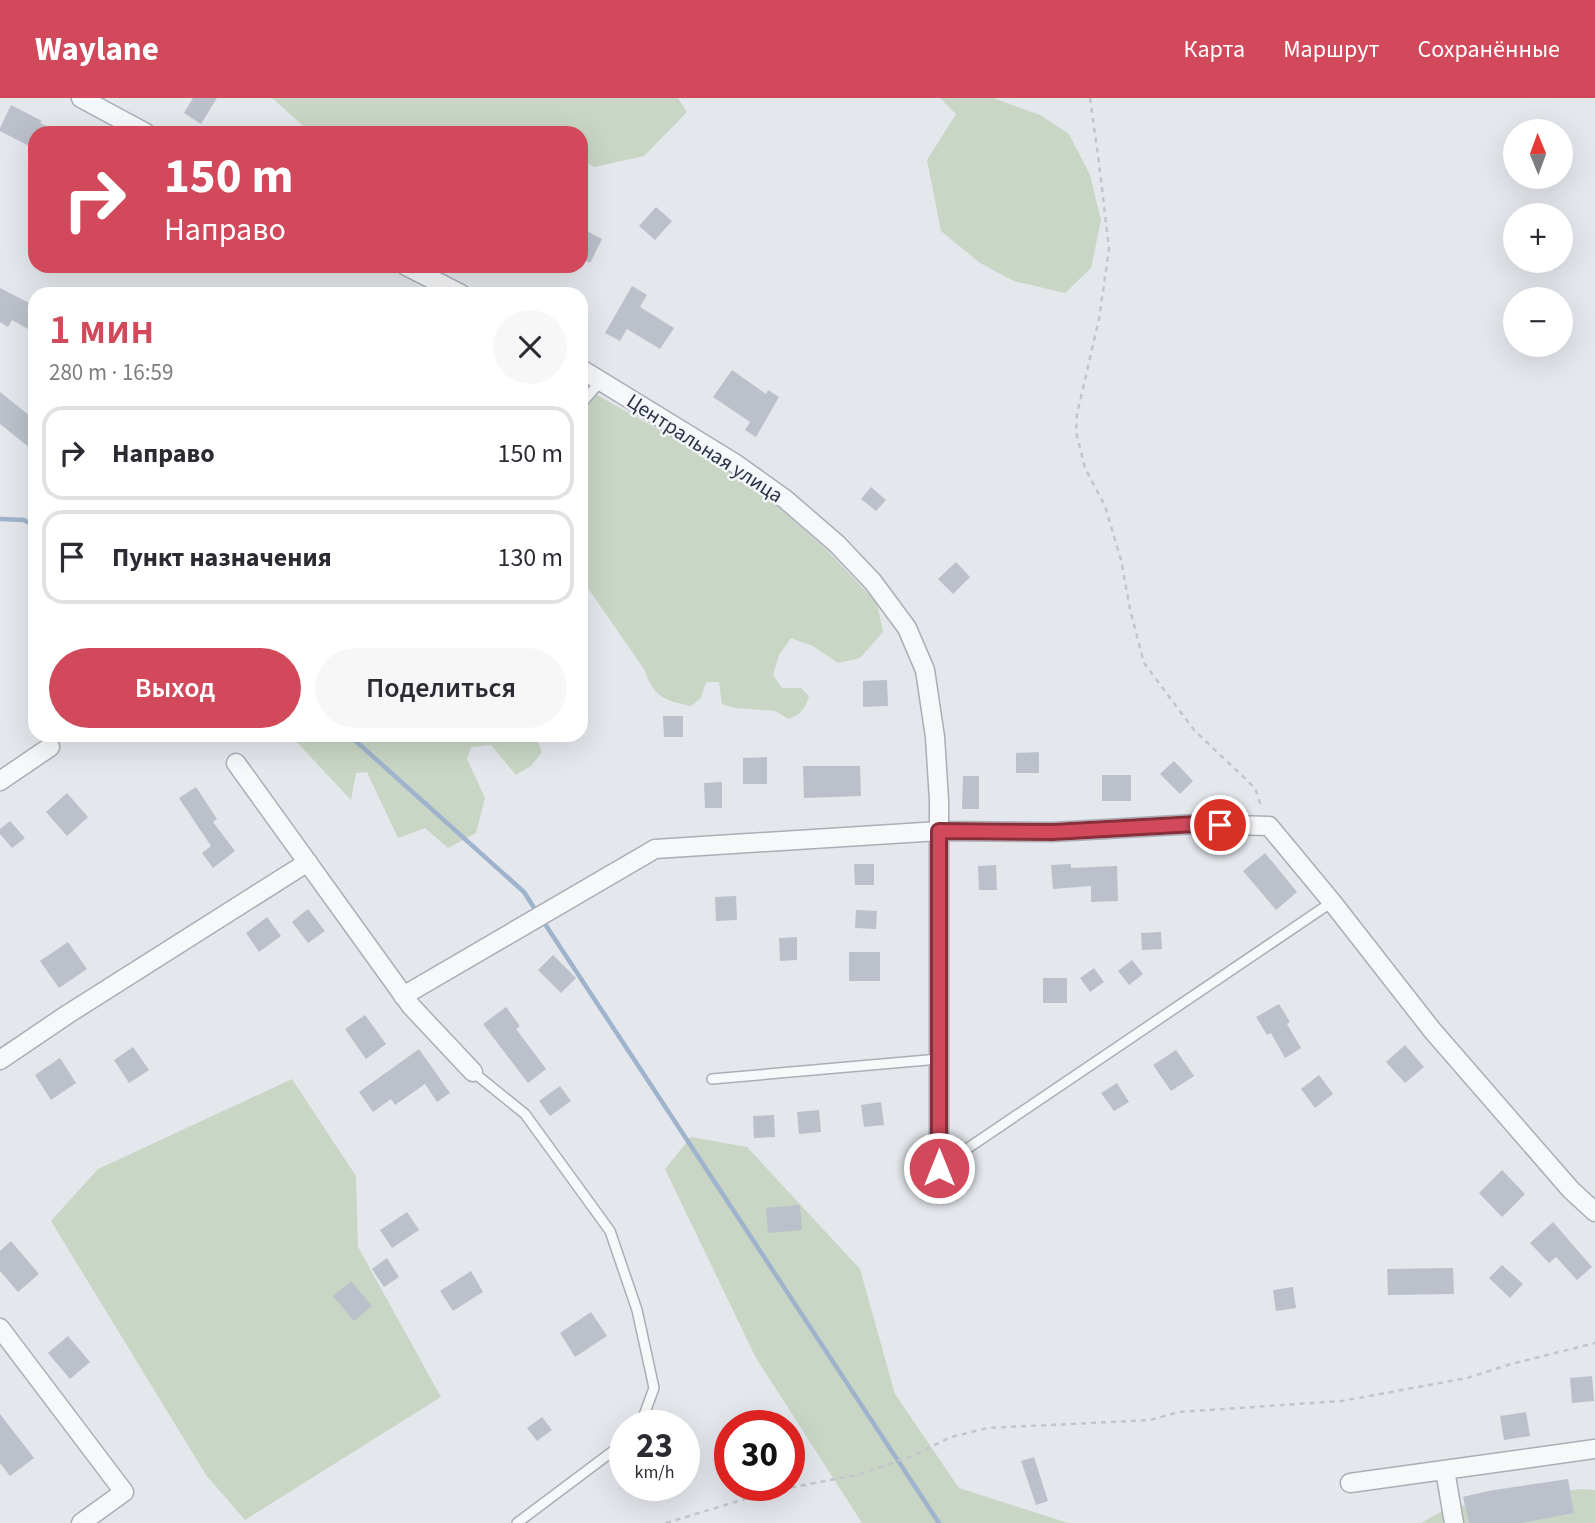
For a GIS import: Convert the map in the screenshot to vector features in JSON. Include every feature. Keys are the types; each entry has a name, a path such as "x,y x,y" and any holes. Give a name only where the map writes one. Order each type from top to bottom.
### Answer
{"street":[{"path":"81,98 133,126"},
{"path":"420,273 447,287"},
{"name":"Центральная улица","path":"588,373 736,464 785,499 837,544 873,582 907,628 925,670 935,737 939,831 939,1168"},
{"path":"0,781 50,747"},
{"path":"236,763 403,996 473,1072"},
{"path":"403,996 655,849 939,831 1053,832 1196,824 1269,826 1441,1040 1571,1190 1595,1212"},
{"path":"0,1060 79,1006 308,862"},
{"path":"0,1328 124,1492 81,1523"},
{"path":"1350,1483 1595,1449"},
{"path":"1446,1470 1454,1523"}],"lane":[{"path":"588,396 601,381"},
{"path":"939,1168 1332,902"},
{"path":"712,1079 939,1059"},
{"path":"473,1072 525,1114 610,1231 637,1310 654,1388 646,1410"},
{"path":"517,1523 609,1454"}],"path":[{"path":"1090,98 1109,249 1099,320 1077,414 1076,432 1085,468 1105,506 1121,560 1144,663 1194,730 1255,788 1269,826"},
{"path":"666,1523 768,1492 861,1474 914,1455 951,1437 988,1428 1150,1420 1179,1412 1342,1401 1467,1378 1595,1343"}],"green space":[{"path":"272,98 678,98 687,112 644,156 594,167 588,163 588,126 303,126"},
{"path":"940,98 993,98 1040,115 1069,134 1090,175 1101,220 1091,268 1065,293 1014,281 980,263 941,231 927,160 956,114"},
{"path":"588,390 711,459 768,498 828,551 877,603 883,632 860,658 838,663 813,646 791,638 779,655 773,675 782,688 801,688 809,696 804,708 789,719 775,711 734,708 722,704 719,682 706,682 701,698 691,706 673,702 656,691 644,669 588,588"},
{"path":"297,742 538,742 542,752 531,766 516,775 491,745 471,747 467,759 485,798 476,833 448,848 425,828 398,838 367,772 356,773 351,800"},
{"path":"292,1079 356,1176 358,1247 441,1397 245,1520 206,1475 51,1221 98,1169"},
{"path":"691,1137 747,1147 860,1269 895,1394 959,1488 1068,1523 862,1523 805,1434 805,1410 789,1410 756,1358 665,1169"},
{"path":"1579,1489 1595,1490 1595,1523 1421,1523 1448,1508"}],"building":[{"path":"193,98 217,98 201,124 184,113"},
{"path":"11,105 46,126 28,126 28,145 0,131"},
{"path":"656,207 672,221 655,240 639,226"},
{"path":"588,232 602,239 590,263 588,262"},
{"path":"632,286 647,295 640,307 674,328 660,349 627,329 620,341 605,333"},
{"path":"0,288 28,302 28,329 12,320 8,327 0,322"},
{"path":"732,370 766,394 768,390 779,397 756,437 745,430 750,422 713,397"},
{"path":"0,392 28,414 28,446 0,424"},
{"path":"871,487 886,500 876,511 861,499"},
{"path":"956,562 970,577 953,594 938,579"},
{"path":"887,680 888,706 863,707 863,681"},
{"path":"663,716 683,716 683,737 664,737"},
{"path":"1039,752 1039,773 1016,773 1016,753"},
{"path":"767,757 767,784 743,784 743,758"},
{"path":"1174,761 1193,781 1180,794 1160,774"},
{"path":"803,766 860,766 861,796 804,798"},
{"path":"1102,775 1131,775 1131,801 1102,801"},
{"path":"963,776 979,776 979,809 962,809"},
{"path":"722,782 722,808 705,808 704,783"},
{"path":"196,787 217,819 213,822 235,851 213,868 202,853 211,846 179,798"},
{"path":"67,793 88,817 67,836 46,812"},
{"path":"10,821 25,838 12,848 0,834 0,829"},
{"path":"1265,853 1297,892 1276,910 1243,871"},
{"path":"854,864 874,864 874,885 855,885"},
{"path":"1071,864 1071,868 1117,866 1118,901 1091,902 1091,886 1053,889 1051,865"},
{"path":"996,865 997,890 979,890 978,866"},
{"path":"736,896 737,920 716,921 715,897"},
{"path":"308,909 325,931 308,943 292,922"},
{"path":"856,910 877,911 876,929 855,928"},
{"path":"267,917 281,936 259,952 246,933"},
{"path":"1161,932 1162,949 1142,950 1141,933"},
{"path":"797,937 797,960 780,961 779,938"},
{"path":"68,942 87,969 59,988 40,961"},
{"path":"849,952 880,952 880,981 849,981"},
{"path":"553,955 576,978 561,993 538,970"},
{"path":"1132,960 1143,974 1129,985 1118,971"},
{"path":"1094,968 1104,982 1090,992 1080,978"},
{"path":"1043,978 1067,978 1067,1003 1043,1003"},
{"path":"1279,1004 1301,1048 1285,1058 1271,1033 1267,1035 1256,1017"},
{"path":"506,1007 520,1026 516,1029 546,1069 528,1083 483,1024"},
{"path":"365,1015 386,1044 366,1059 345,1029"},
{"path":"1405,1045 1424,1067 1405,1083 1386,1062"},
{"path":"133,1047 149,1070 129,1083 114,1060"},
{"path":"419,1049 450,1093 437,1102 425,1084 395,1105 391,1099 373,1112 359,1092"},
{"path":"1176,1050 1194,1076 1171,1091 1153,1065"},
{"path":"60,1058 76,1083 51,1100 35,1075"},
{"path":"1319,1075 1333,1094 1315,1108 1301,1089"},
{"path":"1117,1083 1129,1102 1114,1111 1101,1093"},
{"path":"560,1086 571,1101 550,1116 539,1101"},
{"path":"881,1102 884,1125 864,1127 861,1105"},
{"path":"819,1110 821,1132 799,1134 797,1112"},
{"path":"774,1115 775,1137 754,1138 753,1116"},
{"path":"1502,1170 1525,1194 1502,1217 1479,1193"},
{"path":"800,1205 802,1230 768,1233 766,1208"},
{"path":"407,1212 419,1230 392,1248 380,1230"},
{"path":"1553,1222 1592,1267 1577,1280 1556,1257 1549,1263 1530,1243"},
{"path":"11,1241 39,1274 18,1292 0,1271 0,1251"},
{"path":"387,1258 399,1277 384,1287 372,1269"},
{"path":"1502,1265 1523,1284 1510,1298 1489,1278"},
{"path":"1453,1268 1454,1294 1388,1295 1387,1269"},
{"path":"471,1271 483,1292 453,1311 440,1291"},
{"path":"351,1281 372,1306 354,1321 333,1296"},
{"path":"1293,1287 1296,1308 1276,1311 1273,1290"},
{"path":"591,1312 607,1336 575,1357 560,1333"},
{"path":"68,1336 90,1362 70,1379 48,1353"},
{"path":"1592,1376 1594,1401 1572,1403 1570,1378"},
{"path":"1526,1412 1530,1436 1504,1440 1500,1416"},
{"path":"0,1414 34,1458 10,1476 0,1463"},
{"path":"542,1417 552,1430 537,1441 527,1428"},
{"path":"1034,1457 1048,1501 1036,1505 1021,1461"},
{"path":"1568,1479 1574,1513 1521,1523 1469,1523 1463,1497"}],"waterway":[{"path":"0,519 28,522"},
{"path":"357,742 524,892 538,914"},
{"path":"543,921 939,1523"}],"route":[{"path":"939,1168 939,831 1053,832 1220,825"}]}
